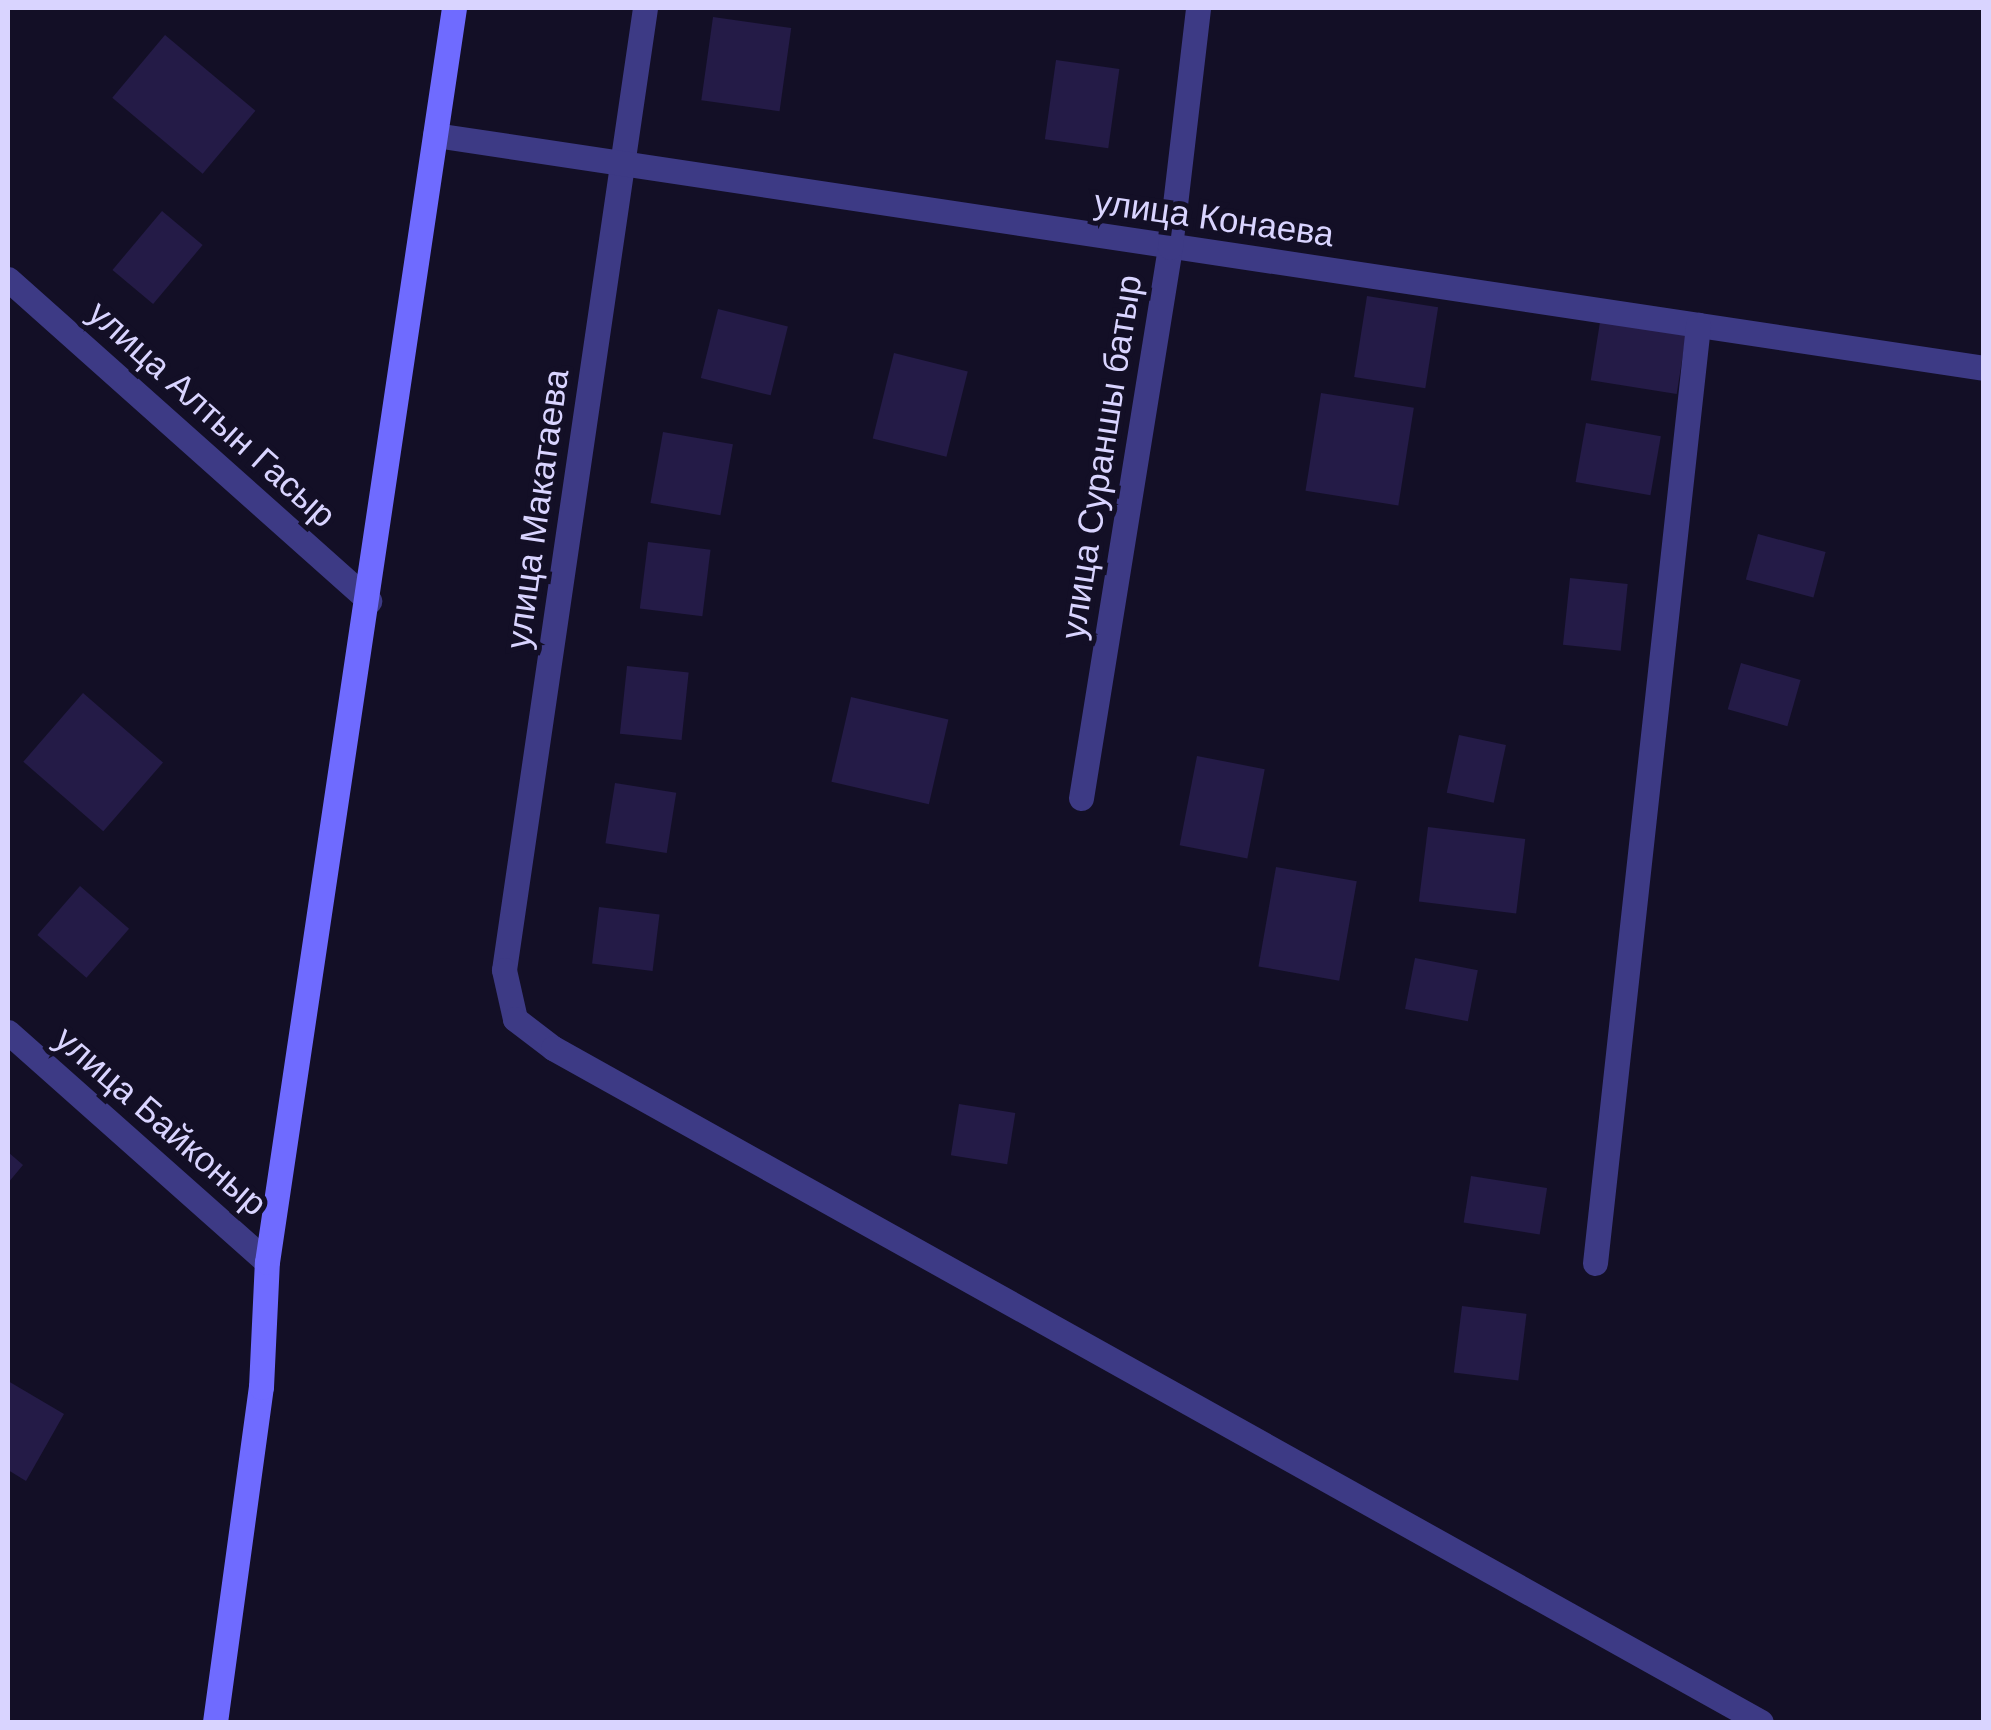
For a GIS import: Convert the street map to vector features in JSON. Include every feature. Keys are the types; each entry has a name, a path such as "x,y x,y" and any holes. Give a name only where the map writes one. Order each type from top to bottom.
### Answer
{"street":[{"path":"215,1722 260,1387 268,1262 454,8"},
{"name":"улица Макатаева","path":"645,8 504,970 515,1019 570,1058 1761,1722"},
{"name":"улица Сураншы батыр","path":"1081,798 1170,247 1198,8"},
{"name":"улица Конаева","path":"435,136 1984,368"},
{"name":"улица Алтын Гасыр","path":"8,279 369,601"},
{"path":"1595,1264 1698,326"},
{"name":"улица Байконыр","path":"8,1032 268,1262"}],"building":[{"path":"713,17 791,28 780,111 701,100"},
{"path":"165,35 255,111 203,174 112,98"},
{"path":"1056,60 1119,69 1108,148 1045,139"},
{"path":"162,211 203,245 153,304 113,270"},
{"path":"1367,296 1438,307 1425,388 1354,377"},
{"path":"718,309 788,326 771,395 701,378"},
{"path":"1600,322 1686,336 1677,394 1591,380"},
{"path":"894,353 968,371 946,457 873,438"},
{"path":"1321,393 1414,408 1398,505 1306,491"},
{"path":"1586,423 1661,436 1650,495 1576,482"},
{"path":"663,432 733,444 720,515 650,503"},
{"path":"1758,534 1826,552 1813,598 1746,579"},
{"path":"648,542 711,550 702,616 640,609"},
{"path":"1570,578 1628,584 1621,651 1563,645"},
{"path":"1741,663 1801,680 1787,726 1728,709"},
{"path":"627,666 689,672 682,740 620,734"},
{"path":"83,693 163,763 103,831 23,762"},
{"path":"851,697 948,719 929,804 831,782"},
{"path":"1459,735 1506,745 1494,803 1447,793"},
{"path":"1197,756 1265,769 1247,858 1180,845"},
{"path":"615,783 676,793 667,853 605,843"},
{"path":"1428,827 1525,839 1516,913 1419,901"},
{"path":"1276,867 1357,881 1339,981 1258,966"},
{"path":"80,886 129,929 86,978 37,935"},
{"path":"599,907 660,914 653,971 592,964"},
{"path":"1415,958 1478,970 1468,1021 1405,1009"},
{"path":"959,1104 1015,1113 1007,1164 951,1155"},
{"path":"8,1152 23,1165 8,1183"},
{"path":"1471,1176 1547,1188 1540,1234 1464,1222"},
{"path":"1462,1306 1527,1314 1518,1380 1454,1373"},
{"path":"8,1381 64,1414 26,1481 8,1470"}]}
